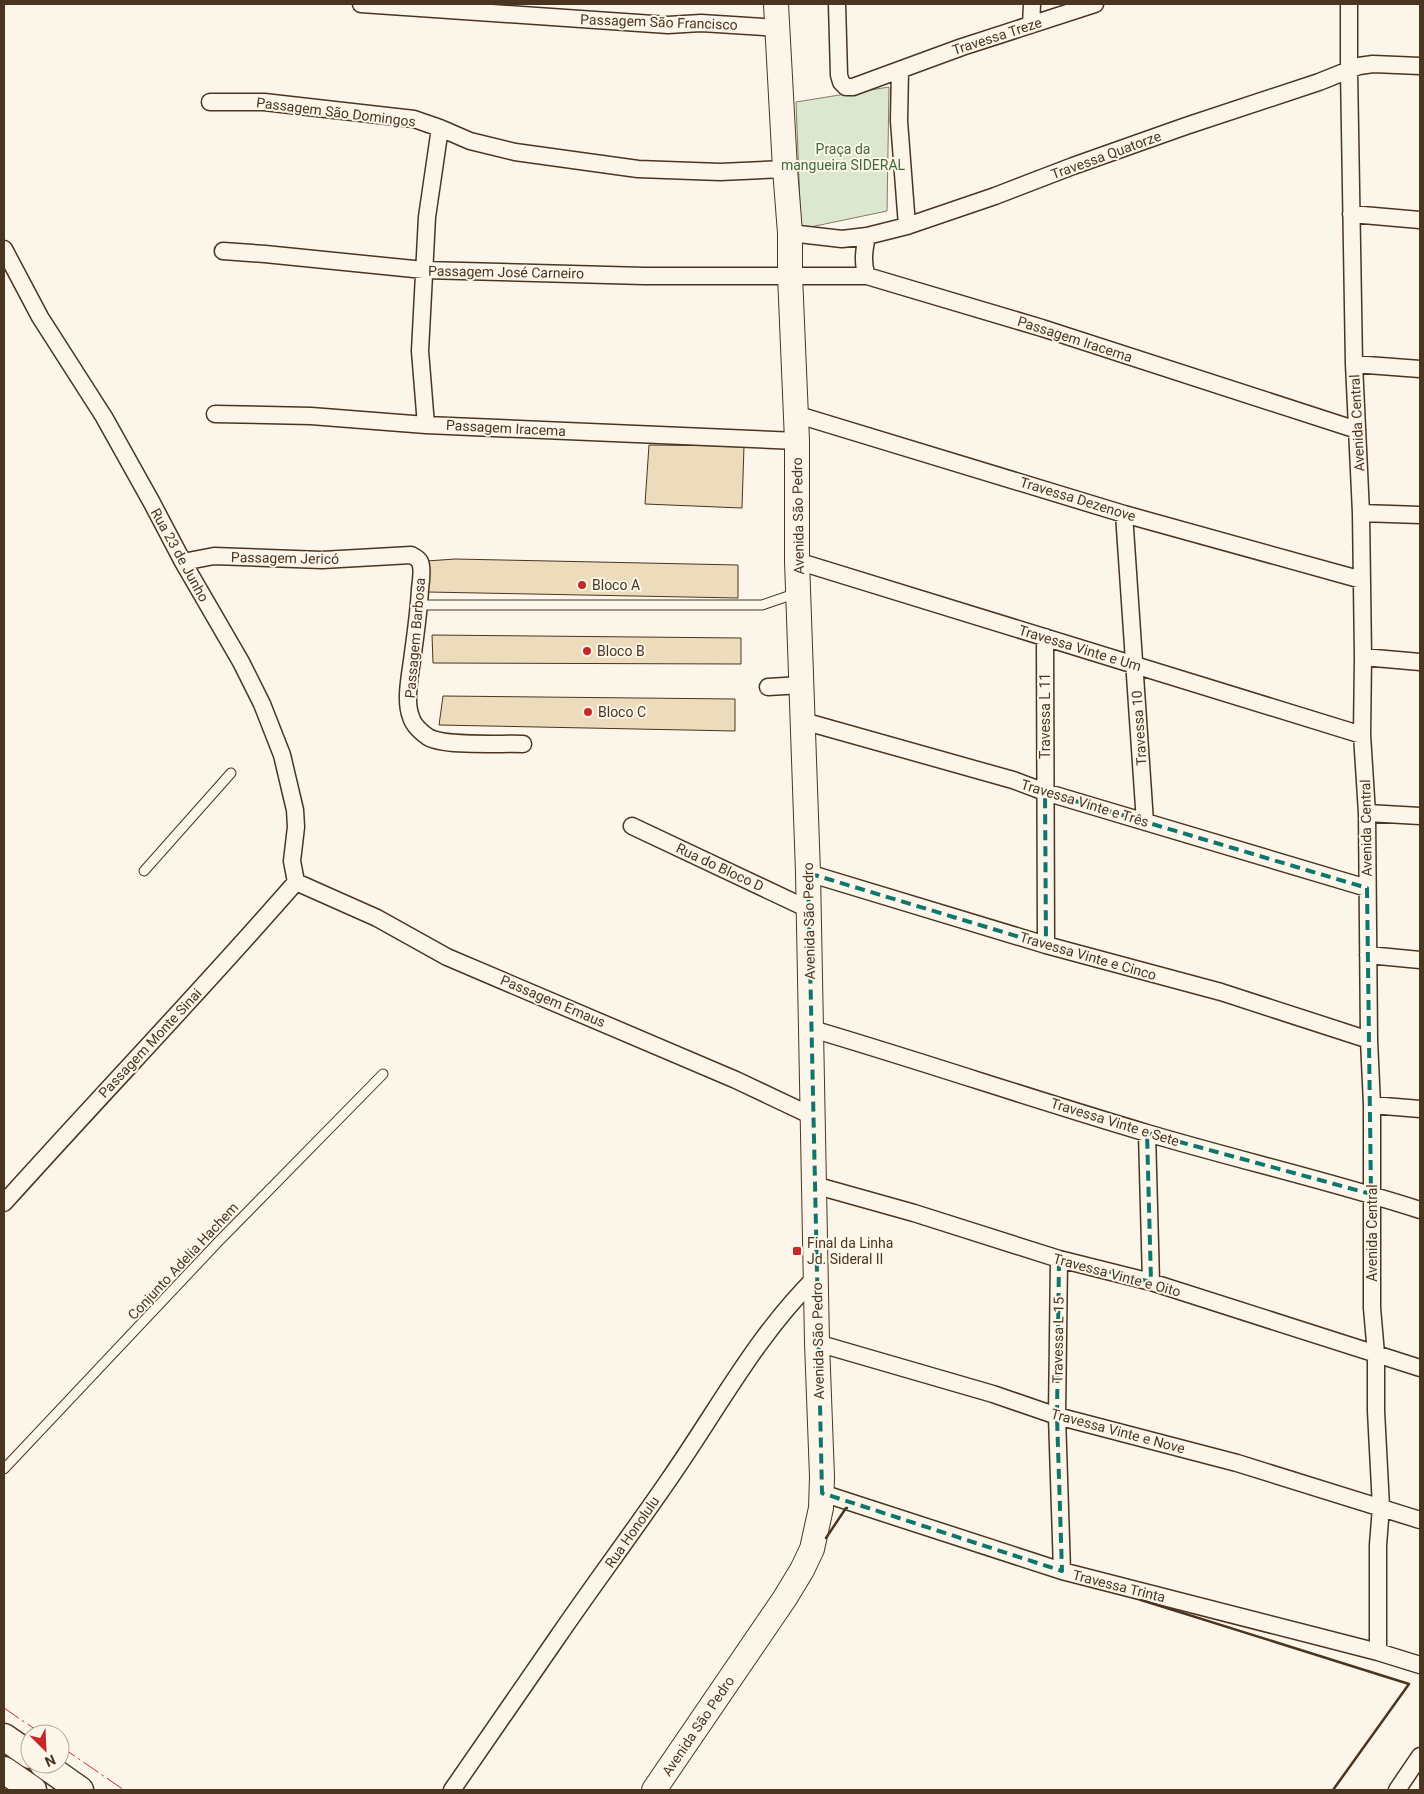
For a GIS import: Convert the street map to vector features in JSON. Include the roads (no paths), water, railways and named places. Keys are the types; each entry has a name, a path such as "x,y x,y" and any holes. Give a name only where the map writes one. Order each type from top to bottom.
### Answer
{"main road":[{"name":"Avenida São Pedro","path":"654,1790 785,1598 802,1570 812,1549 817,1530 822,1493 817,1343 808,873 798,561 797,441 790,233 784,169 776,4"},
{"path":"4,1737 20,1748"},
{"path":"57,1774 80,1790"},
{"path":"8,1776 33,1790"}],"street":[{"name":"Passagem São Francisco","path":"361,4 668,25 701,23 778,28"},
{"name":"Travessa Treze","path":"837,4 837,66 840,82 846,87 852,87 962,47 1095,4"},
{"path":"1031,25 1032,4"},
{"name":"Avenida Central","path":"1349,4 1354,364 1361,513 1362,735 1367,813 1369,1040 1372,1104 1372,1308 1376,1354 1376,1411 1381,1507 1378,1545 1378,1652"},
{"name":"Travessa Quatorze","path":"790,233 842,239 867,236 907,226 995,196 1176,129 1359,66 1373,64 1420,66"},
{"path":"900,70 899,121 907,226"},
{"name":"Passagem São Domingos","path":"210,102 264,102 414,119 470,141 492,147 576,162 638,169 678,171 784,169"},
{"path":"426,425 420,351 427,216 440,128"},
{"path":"1351,214 1420,220"},
{"path":"867,236 864,267 867,276"},
{"name":"Rua 23 de Junho","path":"4,249 40,317 104,417 183,562 252,682 282,755 295,810 296,827 292,861 296,882"},
{"name":"Passagem José Carneiro","path":"222,251 424,270 644,276 790,274"},
{"name":"Passagem Iracema","path":"790,274 867,276 1042,328 1357,430"},
{"path":"1354,364 1420,369"},
{"name":"Passagem Iracema","path":"215,414 311,416 426,425 797,441"},
{"name":"Travessa Dezenove","path":"796,414 1124,514 1362,580"},
{"path":"1361,513 1420,515"},
{"name":"Travessa 10","path":"1124,514 1145,822"},
{"name":"Passagem Barbosa","path":"388,558 412,555 421,563 419,605 410,681 409,704 410,716 413,722 424,734 436,740 465,743 523,744"},
{"name":"Passagem Jericó","path":"183,562 214,556 322,560 388,558"},
{"name":"Travessa Vinte e Um","path":"798,561 1362,735"},
{"name":"Travessa L 11","path":"1045,637 1046,945"},
{"path":"1363,657 1420,662"},
{"path":"768,687 802,685"},
{"name":"Travessa Vinte e Três","path":"803,721 1004,778 1045,792 1367,888"},
{"path":"1367,813 1420,816"},
{"name":"Rua do Bloco D","path":"632,826 808,909"},
{"name":"Travessa Vinte e Cinco","path":"808,873 1046,945 1221,992 1369,1040"},
{"name":"Passagem Emaus","path":"296,882 377,918 447,957 727,1076 812,1116"},
{"name":"Passagem Monte Sinai","path":"4,1203 108,1087 198,993 296,882"},
{"path":"1368,955 1420,960"},
{"name":"Travessa Vinte e Sete","path":"812,1029 1147,1133 1372,1194 1420,1210"},
{"path":"1372,1104 1420,1109"},
{"path":"1147,1133 1151,1282"},
{"name":"Travessa Vinte e Oito","path":"814,1185 914,1213 1059,1260 1151,1282 1420,1368"},
{"name":"Travessa L 15","path":"1059,1260 1057,1416 1062,1571"},
{"name":"Rua Honolulu","path":"452,1790 671,1478 737,1374 774,1323 816,1277"},
{"name":"Travessa Vinte e Nove","path":"817,1343 993,1394 1057,1416 1237,1463 1420,1520"},
{"name":"Travessa Trinta","path":"822,1493 1062,1571 1378,1652 1420,1665"},
{"path":"1397,1790 1420,1756"}],"lane":[{"path":"419,605 762,605 799,593"},
{"path":"144,871 230,773"},
{"name":"Conjunto Adelia Hachem","path":"4,1469 226,1234 384,1074"}],"place":[{"name":"Bloco A","path":"582,585"},
{"name":"Bloco B","path":"587,651"},
{"name":"Bloco C","path":"588,712"},
{"name":"Final da Linha Jd. Sideral II","path":"797,1251"}],"park label":[{"name":"Praça da mangueira SIDERAL","path":"843,158"}]}
